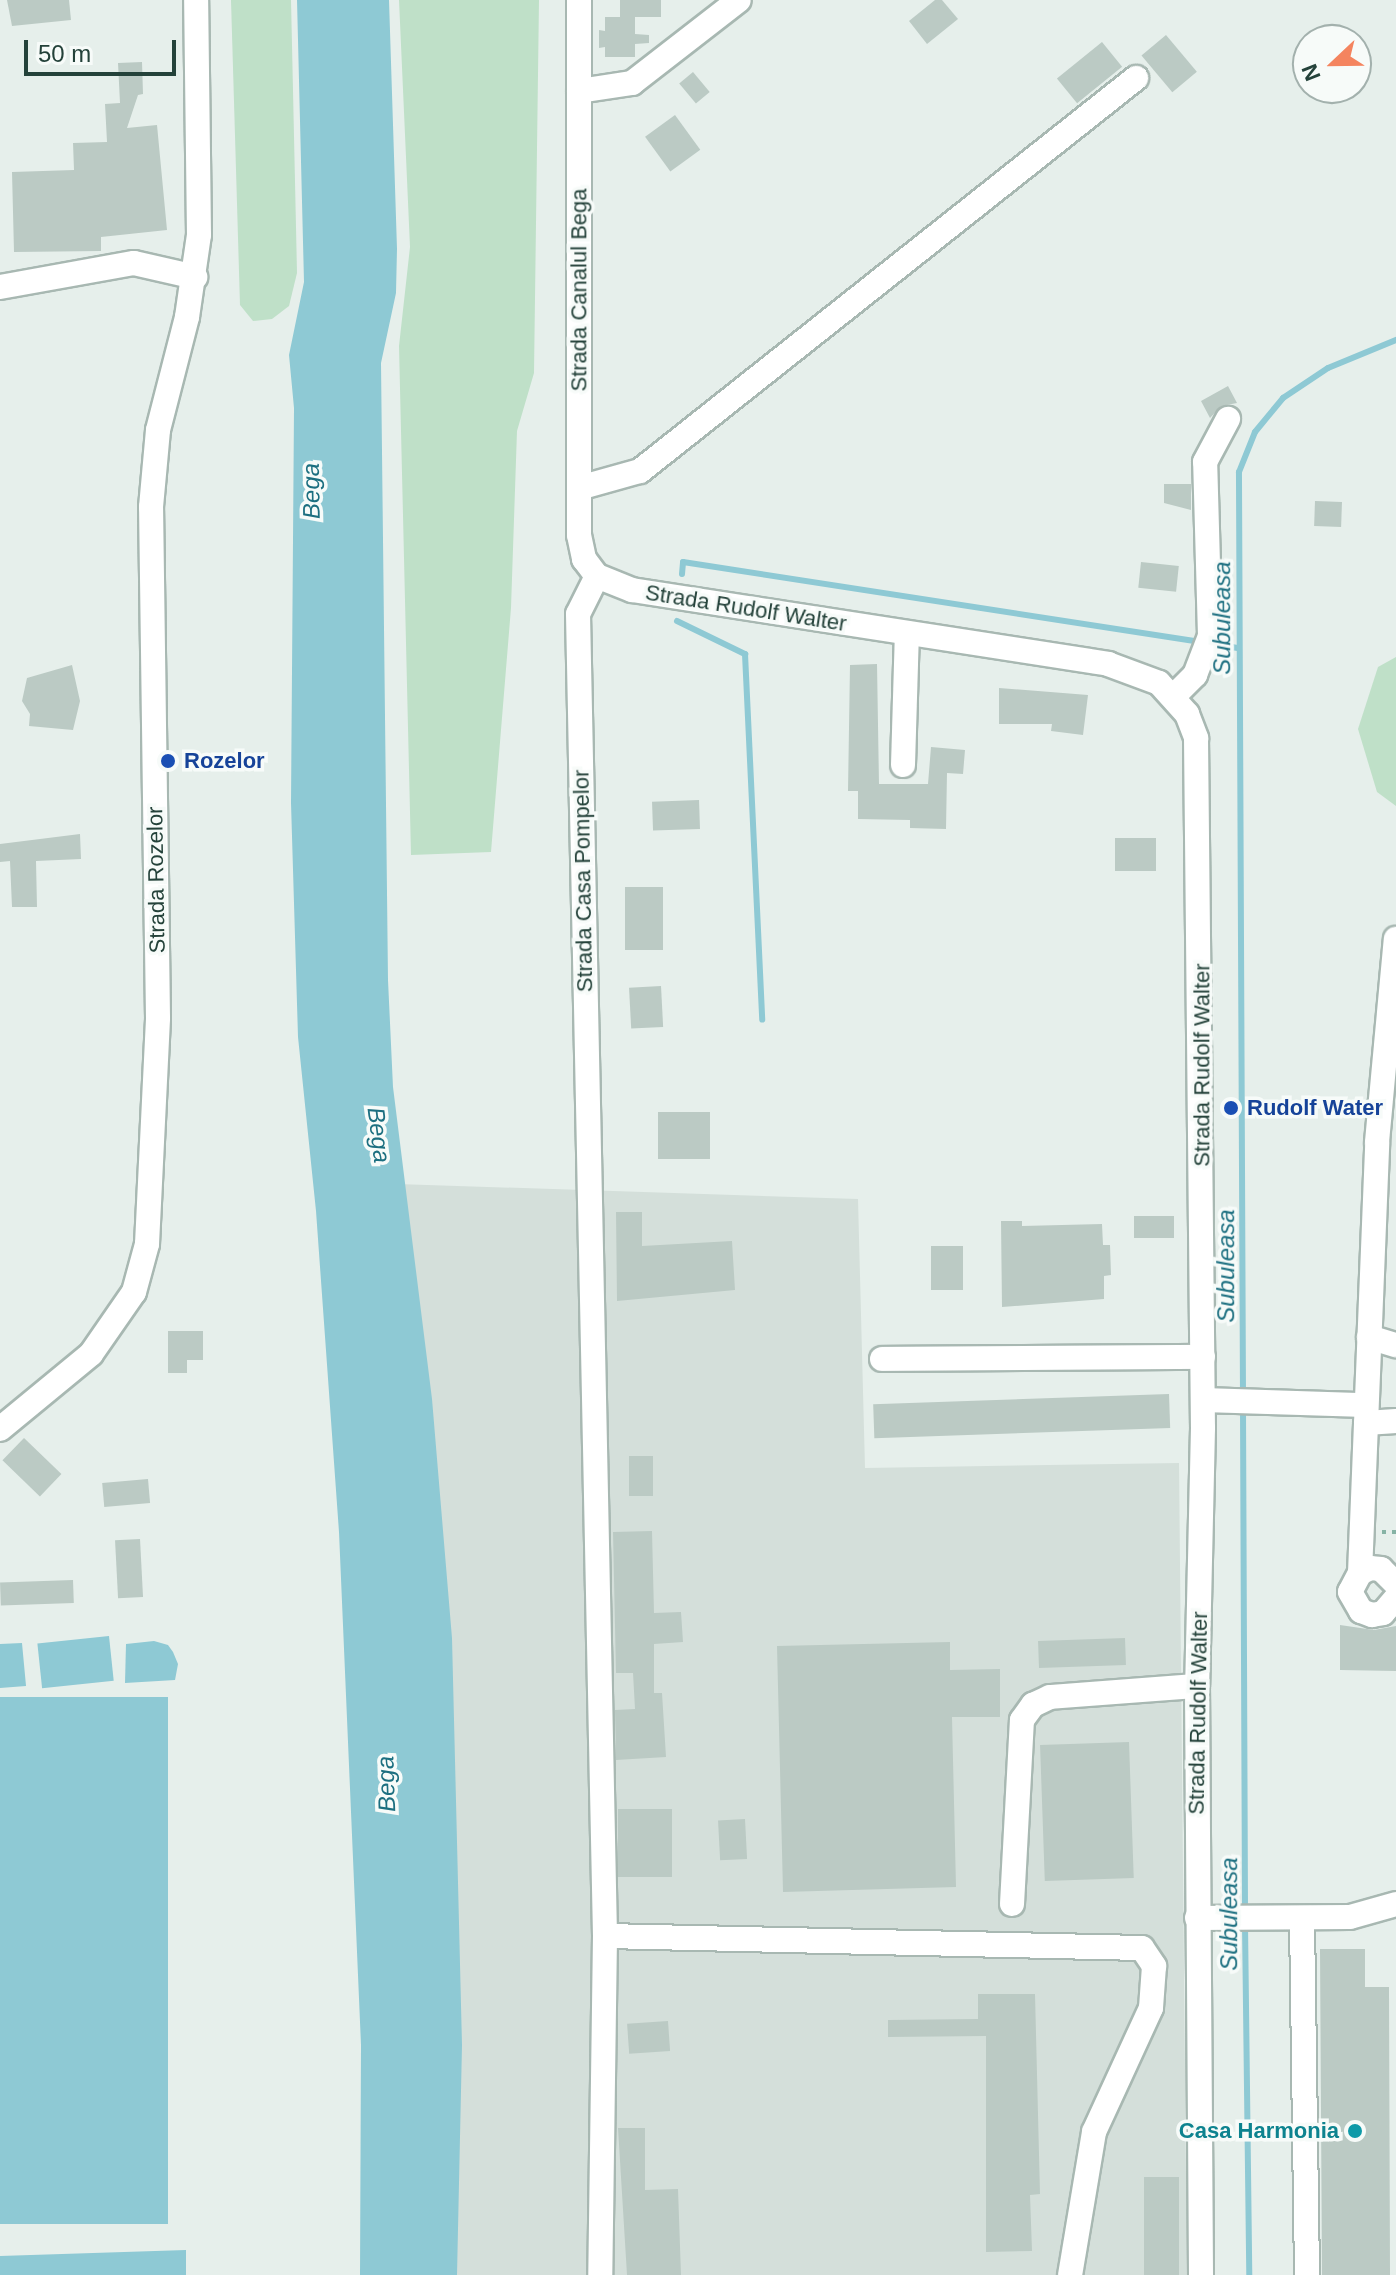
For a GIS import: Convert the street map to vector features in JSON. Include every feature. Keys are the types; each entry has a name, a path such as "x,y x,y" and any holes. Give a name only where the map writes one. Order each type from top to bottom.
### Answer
{"street":[{"name":"Strada Rozelor","path":"0,1429 91,1354 134,1292 147,1244 158,1018 151,507 158,430 195,277 199,235 196,0"},
{"name":"Strada Canalul Bega","path":"579,0 579,535 584,559 597,576"},
{"path":"579,91 632,83 739,0"},
{"path":"579,488 640,471 1136,78"},
{"path":"0,287 134,263 195,277"},
{"path":"1174,696 1200,667 1210,636 1205,462 1228,419"},
{"name":"Strada Rudolf Walter","path":"597,576 632,590 1108,664 1159,683 1174,696 1196,738 1199,767 1203,1357 1209,1400 1197,1686 1201,2275"},
{"name":"Strada Casa Pompelor","path":"597,576 578,614 605,1936 600,2275"},
{"path":"903,765 907,633"},
{"path":"1396,939 1386,1142 1369,1337 1360,1573 1350,1592 1361,1611 1383,1613 1396,1598"},
{"path":"1369,1337 1396,1345"},
{"path":"882,1359 1203,1357"},
{"path":"1209,1400 1293,1402 1396,1421"},
{"path":"1360,1573 1381,1569 1396,1584"},
{"path":"1012,1904 1022,1720 1033,1705 1050,1697 1197,1686"},
{"path":"1197,1918 1350,1917 1396,1904"},
{"path":"1302,1918 1307,2275"},
{"path":"605,1936 1142,1948 1154,1966 1151,2008 1094,2132 1070,2275"}],"shaded area":[{"path":"397,1184 858,1199 865,1468 1179,1463 1187,2275 454,2275"}],"green space":[{"path":"231,0 291,0 297,273 289,306 272,319 253,321 240,305"},
{"path":"399,0 539,0 534,373 517,431 511,608 491,852 411,855 399,346 410,247"},
{"path":"1396,657 1396,806 1377,792 1358,729 1378,667"}],"water":[{"name":"Bega","path":"297,0 389,0 397,249 396,293 381,363 388,980 393,1087 432,1399 452,1638 462,2045 457,2275 360,2275 361,2045 339,1532 316,1211 298,1037 291,803 294,408 289,355 304,282"},
{"path":"109,1636 114,1681 42,1688 37,1644"},
{"path":"154,1641 168,1645 173,1652 178,1664 175,1680 125,1683 126,1644"},
{"path":"22,1643 26,1686 0,1688 0,1644"},
{"path":"0,1697 168,1697 168,2224 0,2224"},
{"path":"186,2250 186,2275 0,2275 0,2256"}],"building":[{"path":"7,0 69,0 71,20 12,26"},
{"path":"620,0 661,0 661,17 635,17 635,34 649,35 649,43 635,44 635,57 605,57 605,47 599,48 599,30 605,31 605,17 620,17"},
{"path":"935,0 942,0 958,19 927,44 909,21"},
{"path":"1166,35 1197,72 1172,92 1141,56"},
{"path":"1102,42 1122,67 1077,103 1057,79"},
{"path":"142,62 143,94 138,95 127,128 157,125 167,230 101,237 101,251 14,252 12,172 74,170 73,143 107,142 105,104 120,103 118,63"},
{"path":"693,72 710,92 696,103 679,84"},
{"path":"675,115 700,150 670,172 645,137"},
{"path":"1228,386 1237,403 1221,406 1210,418 1201,401"},
{"path":"1164,484 1191,484 1191,510 1164,503"},
{"path":"1315,501 1342,502 1341,527 1314,526"},
{"path":"1141,562 1179,566 1176,592 1138,588"},
{"path":"877,664 879,784 928,784 931,747 965,750 963,774 947,773 946,829 910,828 910,820 858,819 858,791 848,791 850,665"},
{"path":"72,665 80,701 73,730 29,726 30,714 22,701 27,678"},
{"path":"999,688 1088,695 1083,735 1051,731 1052,724 999,724"},
{"path":"699,800 700,829 653,831 652,802"},
{"path":"80,834 81,859 36,861 37,907 12,907 10,861 0,862 0,844"},
{"path":"1115,838 1156,838 1156,871 1115,871"},
{"path":"625,887 663,887 663,950 625,950"},
{"path":"661,986 663,1027 631,1029 629,988"},
{"path":"658,1112 710,1112 710,1159 658,1159"},
{"path":"616,1212 642,1212 642,1246 732,1241 735,1290 617,1301"},
{"path":"1134,1216 1174,1216 1174,1238 1134,1238"},
{"path":"1001,1221 1022,1221 1022,1226 1102,1224 1103,1245 1110,1245 1111,1275 1104,1276 1104,1299 1002,1307"},
{"path":"931,1246 963,1246 963,1290 931,1290"},
{"path":"168,1331 203,1331 203,1360 187,1360 187,1373 168,1373"},
{"path":"1169,1394 1170,1428 874,1438 873,1404"},
{"path":"24,1438 61,1474 40,1496 2,1460"},
{"path":"629,1456 653,1456 653,1496 629,1496"},
{"path":"148,1479 150,1503 104,1507 102,1483"},
{"path":"652,1531 654,1613 681,1612 683,1642 654,1644 654,1693 662,1693 666,1757 616,1760 615,1710 635,1709 633,1673 616,1673 613,1532"},
{"path":"140,1539 143,1597 118,1598 115,1540"},
{"path":"73,1580 74,1603 1,1606 0,1583"},
{"path":"1340,1625 1374,1630 1396,1626 1396,1671 1340,1670"},
{"path":"1125,1638 1126,1665 1039,1668 1038,1641"},
{"path":"950,1642 950,1670 1000,1669 1000,1717 952,1717 956,1887 783,1892 777,1646"},
{"path":"1129,1742 1134,1878 1045,1881 1040,1745"},
{"path":"618,1809 672,1809 672,1877 618,1877"},
{"path":"745,1819 747,1859 720,1860 718,1820"},
{"name":"Casa Harmonia","path":"1320,1949 1365,1949 1365,1987 1389,1987 1390,2275 1322,2275"},
{"path":"978,1994 1035,1994 1040,2194 1030,2195 1032,2251 986,2252 986,2036 888,2037 888,2020 978,2019"},
{"path":"668,2021 670,2051 629,2054 627,2024"},
{"path":"618,2128 645,2128 645,2190 678,2189 681,2275 627,2275"},
{"path":"1144,2177 1179,2177 1179,2275 1144,2275"}],"waterway":[{"name":"Subuleasa","path":"1243,1397 1239,472 1255,432 1283,398 1328,368 1396,340"},
{"path":"682,574 683,562 1201,642"},
{"path":"677,621 745,654 762,1020"},
{"path":"1212,644 1238,648"},
{"name":"Subuleasa","path":"1243,1408 1245,1913"},
{"name":"Subuleasa","path":"1245,1924 1249,2275"}],"place":[{"name":"Rozelor","path":"168,761"},
{"name":"Rudolf Water","path":"1231,1108"},
{"name":"Casa Harmonia","path":"1355,2131"}]}
